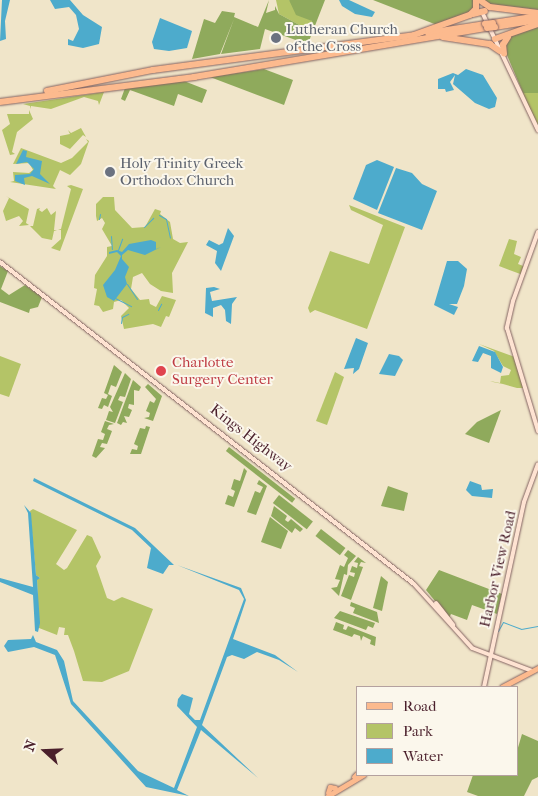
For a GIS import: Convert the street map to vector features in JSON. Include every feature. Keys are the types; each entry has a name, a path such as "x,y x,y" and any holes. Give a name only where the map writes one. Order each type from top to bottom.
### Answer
{"highway":[{"path":"478,0 485,10"},
{"path":"470,15 476,9 478,0"},
{"path":"416,37 485,10 538,15"},
{"path":"494,25 538,15"},
{"path":"0,102 194,77 416,37 494,25 538,22"},
{"path":"0,98 199,63 416,37 496,41 538,22"},
{"path":"502,52 504,42 511,35"},
{"path":"496,41 502,52"}],"main road":[{"path":"485,10 496,41"},
{"path":"502,52 538,130"},
{"path":"538,232 513,301 507,328 538,431"},
{"name":"Kings Highway","path":"0,261 414,584 474,649"},
{"name":"Harbor View Road","path":"483,686 524,502 538,464"},
{"name":"Kings Highway","path":"453,626 458,635 474,649 536,670"},
{"name":"Kings Highway","path":"517,665 525,669 536,670"},
{"path":"524,675 525,669"},
{"path":"508,686 524,675 536,670"},
{"path":"508,686 536,670"},
{"path":"328,794 356,775"},
{"path":"323,796 361,776"}],"green space":[{"path":"269,0 266,13 275,10 275,6 279,14 305,28 310,27 312,21 296,15 289,0 325,0 309,41 304,43 265,29 260,49 221,54 234,19 220,54 192,59 204,19 215,23 222,11 235,13 234,17 258,27"},
{"path":"276,0 289,0 312,21 310,27 305,28 279,14"},
{"path":"373,0 475,0 473,11 437,25"},
{"path":"484,0 538,0 538,10 489,4"},
{"path":"538,25 538,93 523,93 504,48 510,37"},
{"path":"264,69 293,80 284,105 210,77"},
{"path":"184,81 207,90 202,103 178,94 174,106 130,90 125,101 121,99 125,88"},
{"path":"104,92 99,105 98,101 84,97 51,109 31,106 30,109 30,106 23,104"},
{"path":"523,93 538,93 538,129 526,104"},
{"path":"29,110 33,119 17,132 12,152 15,154 10,155 2,130 10,124 7,114 29,114"},
{"path":"81,128 86,137 83,135 70,149 60,144 60,136 70,134 68,130 71,133"},
{"path":"86,139 89,141 81,164 70,175 60,170 53,186 56,189 10,182 14,181 13,172 29,173 33,170 29,163 13,164 21,148 61,163 72,158 88,142"},
{"path":"71,185 83,189 60,251 51,248 61,239 61,230 58,230 61,229 71,189 67,186"},
{"path":"6,196 29,209 26,223 29,225 19,226 23,221 19,216 6,221 3,211 9,198"},
{"path":"103,197 114,197 115,210 132,228 145,227 155,209 161,211 160,214 170,222 173,239 180,243 188,242 172,273 173,293 161,291 150,284 142,273 133,277 131,289 140,300 149,299 150,304 156,307 162,296 176,300 169,317 166,316 161,327 153,324 124,329 121,316 129,308 121,300 114,302 113,309 103,312 99,306 94,305 97,289 94,288 95,275 107,256 107,247 112,246 102,229 105,223 102,218 97,221 96,216 96,204"},
{"path":"349,205 405,227 367,329 315,310 310,313 308,308 330,251 369,264 383,225 351,210"},
{"path":"40,208 39,210 42,212 47,208 51,215 56,211 54,230 57,230 54,231 52,240 42,238 30,226 33,226 37,209"},
{"path":"509,239 517,241 514,254 521,257 518,264 526,267 523,275 499,266"},
{"path":"0,266 8,271 1,289 9,295 25,285 42,297 38,307 30,309 29,313 0,302"},
{"path":"479,344 515,357 524,388 490,381 500,383 501,376 509,375 511,370 503,366 494,351"},
{"path":"0,356 21,364 9,397 0,394"},
{"path":"114,365 122,372 116,387 111,385 108,394 112,396 108,407 104,405 102,409 98,408 102,398 106,399 108,395 104,393"},
{"path":"335,372 344,377 327,425 316,421"},
{"path":"125,373 131,379 125,397 120,396 118,400 123,402 115,423 106,420 109,411 113,412 110,407"},
{"path":"133,380 141,387 139,391 134,390 134,405 129,404 128,408 132,410 129,417 124,416 127,423 123,422 121,425 117,423"},
{"path":"148,384 162,396 153,421 144,418 149,417 150,413 146,411 150,401 154,403 156,399 145,387"},
{"path":"501,410 489,443 465,434 477,422"},
{"path":"105,421 114,424 109,425 107,429 112,431 107,444 102,443 100,447 105,448 96,458 92,456 98,439 103,440 105,434 101,432"},
{"path":"146,426 150,427 141,454 130,454 132,449 137,450 138,446 134,444 140,428 145,429"},
{"path":"229,447 295,499 292,503 226,451"},
{"path":"244,468 247,471 234,507 225,504 228,495 233,497 235,491 231,489 234,479 240,481"},
{"path":"259,480 267,486 256,515 247,512 255,491 260,493 263,487 257,484"},
{"path":"388,486 408,493 404,511 381,506"},
{"path":"279,495 313,521 307,529 273,503"},
{"path":"274,506 287,516 285,520 288,522 291,519 303,529 300,532 295,528 292,533 271,516"},
{"path":"33,509 77,530 56,564 64,570 67,568 87,535 92,537 101,557 96,566 107,598 114,601 122,597 153,609 129,671 102,682 83,681 68,635 64,635 65,628 59,627 57,635 39,628 37,579 40,578 36,575 30,511"},
{"path":"270,517 288,531 281,549 261,542"},
{"path":"321,529 345,548 340,555 315,536"},
{"path":"348,550 356,556 348,565 347,575 344,574 339,596 331,588 337,587 340,580 335,579 340,565 344,567 348,558 344,555"},
{"path":"358,557 366,563 361,562 359,566 363,567 351,600 341,596 349,575 354,577 355,573 350,572 352,566 357,568 358,563 354,562"},
{"path":"439,570 502,594 497,614 472,605 467,620 451,614 449,618 426,590"},
{"path":"381,576 388,582 382,611 373,608"},
{"path":"351,602 377,612 379,623 353,613 355,608 350,606"},
{"path":"340,611 375,623 373,628 368,626 366,630 334,618"},
{"path":"336,622 344,625 343,629 346,630 348,626 376,637 375,646 370,644 371,640 363,636 361,641 360,636 354,634 352,637 333,630"},
{"path":"522,734 538,741 538,777 532,780 524,796 478,796 467,792 473,776 518,776 518,748"}],"water":[{"path":"2,0 10,0 5,21 6,39 0,41"},
{"path":"50,0 70,0 83,15 102,27 99,44 83,48 68,45 68,39 73,41 79,29 76,15 69,7 55,9"},
{"path":"339,0 349,0 375,12 372,17 355,14 342,6"},
{"path":"160,18 192,31 187,48 169,51 154,49 152,42"},
{"path":"466,69 483,75 497,98 495,107 489,109 475,103 453,84 455,75 450,82 454,90 446,92 445,89 438,89 438,79 453,73 458,75"},
{"path":"23,150 27,151 26,157 42,161 40,174 50,184 32,176 24,178 25,185 15,181 15,175 30,174 34,169 27,162 16,164"},
{"path":"377,160 394,167 377,210 353,199 366,165"},
{"path":"396,168 412,173 422,184 437,191 422,230 378,213"},
{"path":"228,228 234,236 221,271 215,263 217,251 206,245 209,240 219,245 223,243"},
{"path":"151,240 156,242 156,249 161,247 145,255 128,250 122,255 122,259 129,267 125,277 127,284 114,301 107,297 103,285 115,270 121,256 117,252 109,254 109,252 117,250 122,252 129,244"},
{"path":"447,261 458,261 467,269 464,286 457,304 449,304 458,307 454,315 434,305"},
{"path":"214,287 220,289 210,292 212,301 237,297 232,304 231,324 226,321 225,310 221,305 213,308 213,317 205,313 206,288"},
{"path":"356,338 368,343 359,369 353,374 354,368 344,369"},
{"path":"479,346 495,352 503,367 501,373 491,368 491,356 483,353 478,362 472,361"},
{"path":"389,354 399,356 403,360 395,376 379,374"},
{"path":"34,478 135,528 174,565 169,565 163,574 147,568 151,548 132,530 33,481"},
{"path":"470,481 481,485 482,490 493,489 492,498 472,496 466,490"},
{"path":"24,505 31,513 36,575 40,578 37,580 40,623 38,632 35,631 33,595 0,582 0,578 33,587 28,513"},
{"path":"177,565 241,588 246,600 233,639 275,655 298,672 279,660 257,652 244,659 232,655 227,657 202,725 258,778 201,730 177,790 189,796 146,787 71,704 55,655 34,647 8,652 4,646 8,640 31,639 33,635 36,642 57,650 64,661 73,701 138,771 174,788 197,727 177,706 178,699 182,694 193,698 189,714 195,720 200,720 244,599 239,590"}],"waterway":[{"path":"99,219 100,214"},
{"path":"159,215 166,219 170,238"},
{"path":"144,227 153,218"},
{"path":"111,236 112,249"},
{"path":"118,250 122,239"},
{"path":"127,284 137,299"},
{"path":"115,298 131,306"},
{"path":"158,310 161,304"},
{"path":"121,323 122,317 128,314"},
{"path":"498,631 503,622 521,629 538,626"}],"place":[{"name":"Lutheran Church of the Cross","path":"276,38"},
{"name":"Holy Trinity Greek Orthodox Church","path":"110,172"},
{"name":"Charlotte Surgery Center","path":"161,371"}]}
